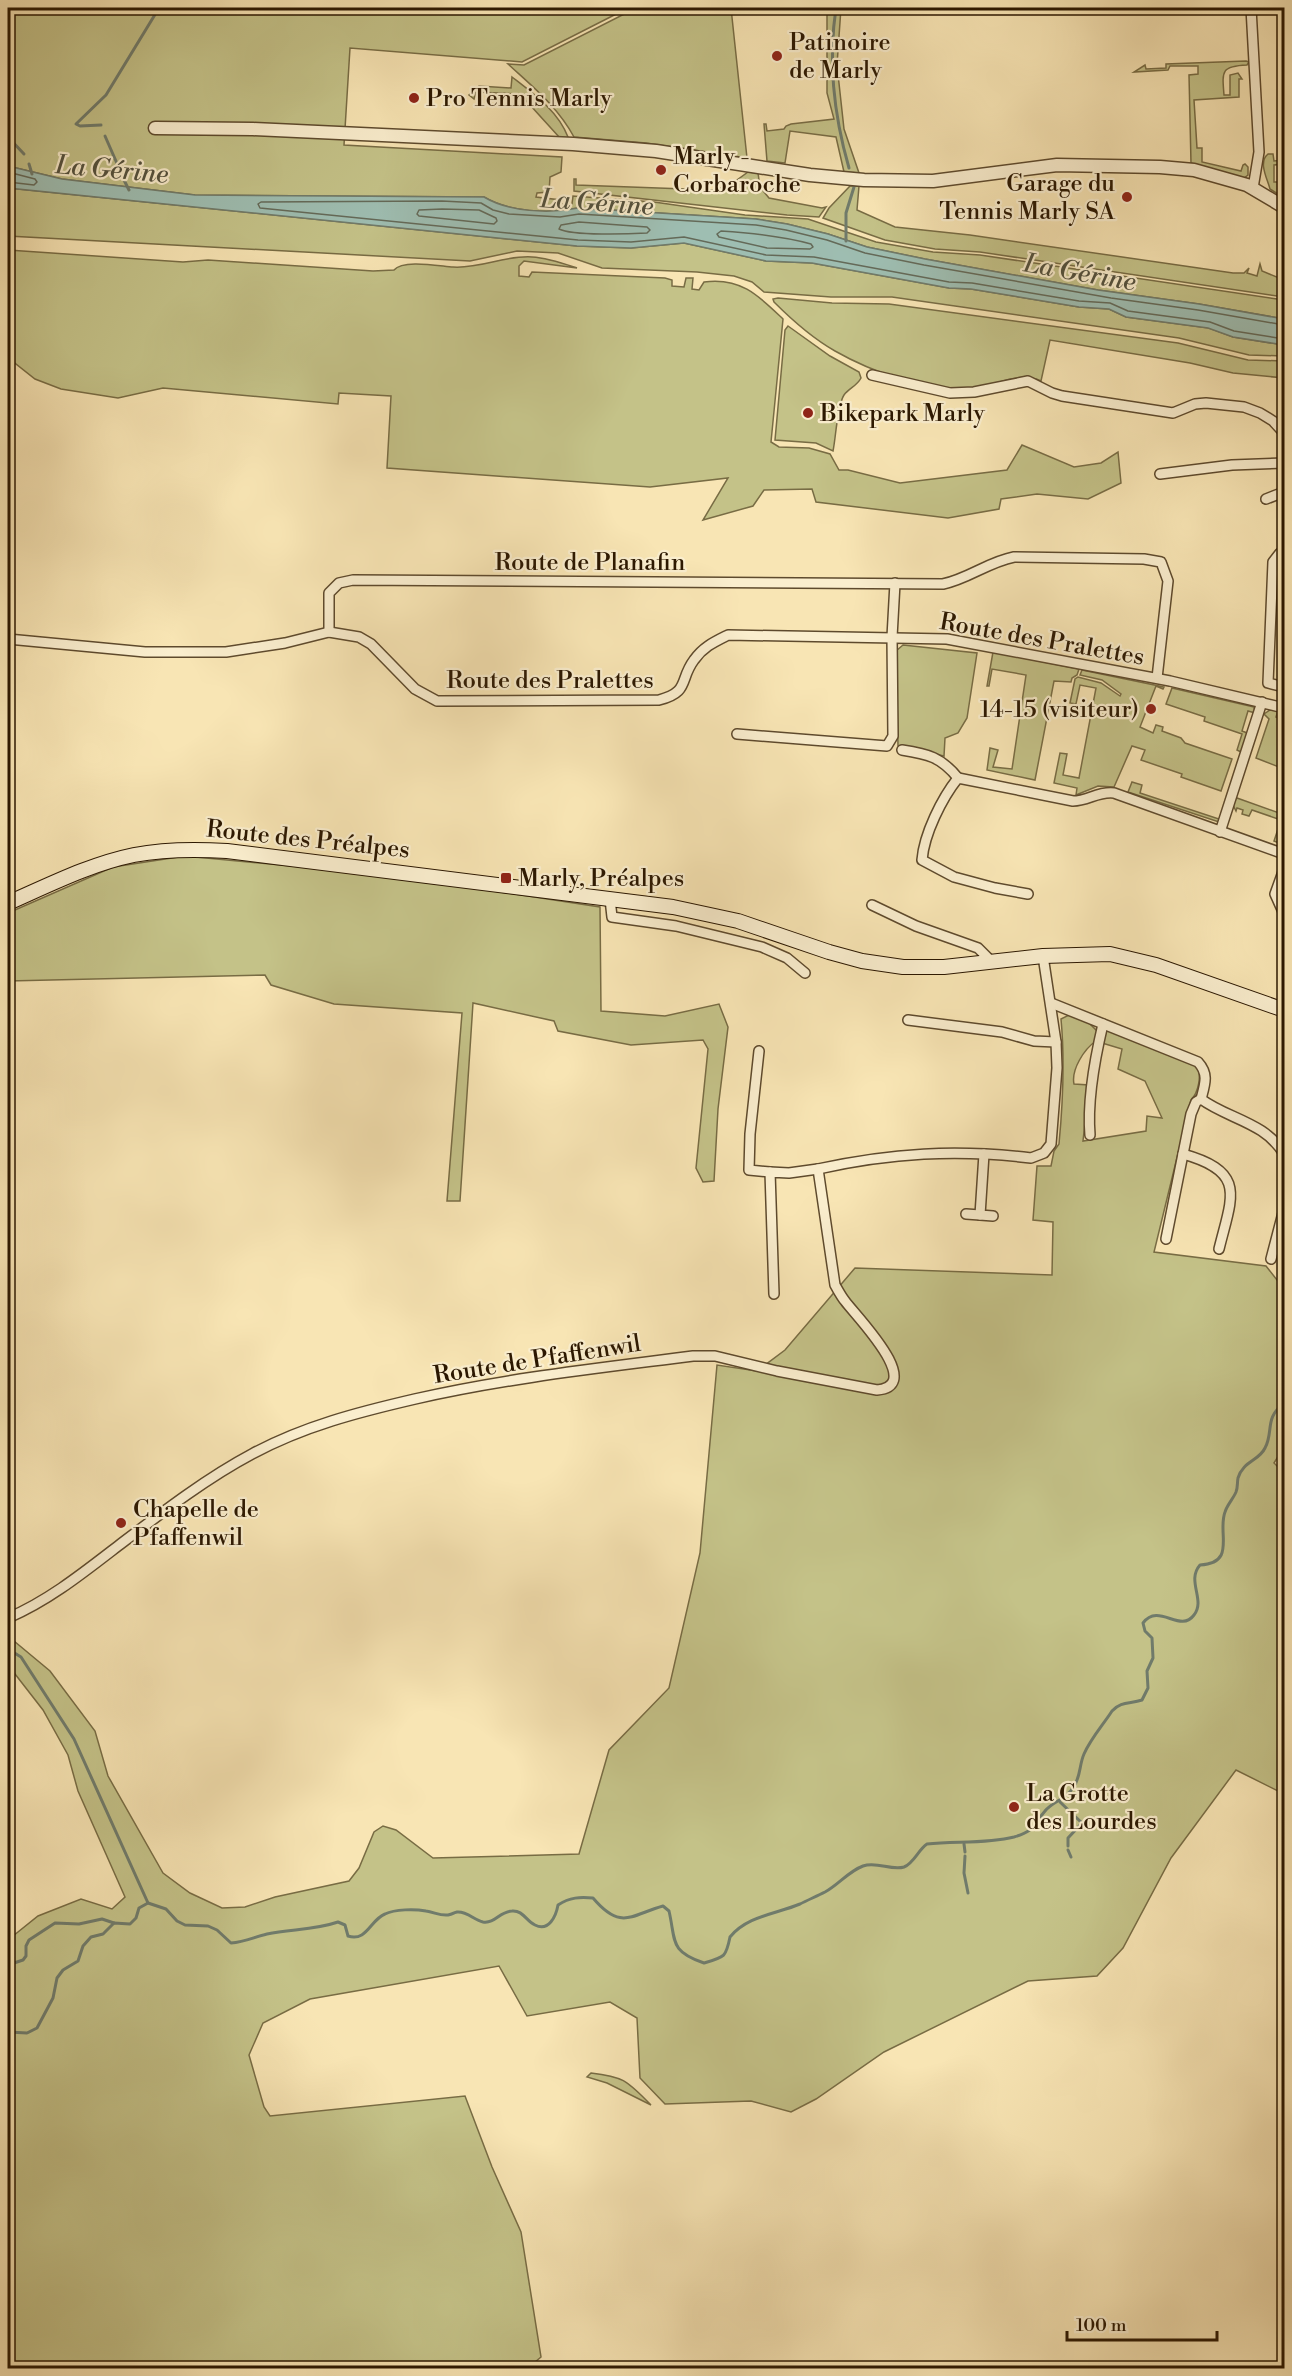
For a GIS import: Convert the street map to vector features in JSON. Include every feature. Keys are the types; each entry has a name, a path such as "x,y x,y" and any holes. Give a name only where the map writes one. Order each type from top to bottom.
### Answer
{"main road":[{"name":"Route des Préalpes","path":"8,903 110,861 156,852 192,849 257,853 673,907 727,918 862,961 903,967 934,967 1044,956 1110,954 1156,965 1284,1010"}],"street":[{"path":"1251,8 1259,152 1253,188"},
{"path":"155,128 253,129 583,145 656,151 810,175 864,180 933,181 1057,165 1160,167 1194,170 1253,188 1284,207"},
{"path":"872,375 950,393 974,392 1028,381 1062,396 1173,413 1195,404 1206,403 1245,407 1273,421 1284,433"},
{"path":"1160,474 1232,465 1284,463"},
{"path":"1266,499 1284,492"},
{"path":"1284,551 1273,562 1268,683 1284,687"},
{"name":"Route de Planafin","path":"328,632 329,593 339,583 353,580 943,584 958,581 999,560 1014,557 1144,559 1161,562 1168,581 1157,678"},
{"path":"737,734 887,746 893,736 892,637 895,583"},
{"name":"Route des Pralettes","path":"8,639 145,652 226,652 285,643 328,632 359,637 371,644 415,689 437,701 659,700 673,696 682,686 692,662 706,646 728,635 947,639 1157,678 1284,708"},
{"path":"1220,832 1262,702"},
{"path":"902,750 927,754 946,764 958,778 1073,801 1081,801 1096,793 1114,793 1284,854"},
{"path":"958,778 947,791 922,846 921,860 954,877 1029,894"},
{"path":"1284,868 1275,894 1284,914"},
{"path":"610,898 612,917 676,926 762,947 787,958 806,973"},
{"path":"872,905 916,926 978,948 992,962"},
{"path":"759,1051 750,1134 749,1170 789,1173 873,1158 930,1152 1031,1158 1044,1153 1051,1144 1057,1068 1056,1042 1044,956"},
{"path":"1051,1003 1198,1062 1205,1069 1206,1076 1201,1099 1196,1102 1191,1114 1166,1239"},
{"path":"908,1020 1002,1032 1034,1041 1056,1042"},
{"path":"1089,1135 1089,1107 1103,1024"},
{"path":"1201,1099 1257,1127 1270,1136 1284,1154"},
{"path":"980,1215 984,1154"},
{"path":"1183,1154 1214,1164 1226,1176 1231,1190 1230,1204 1219,1249"},
{"name":"Route de Pfaffenwil","path":"8,1617 35,1604 72,1581 154,1519 251,1454 324,1422 374,1408 461,1389 693,1356 715,1356 777,1371 877,1390 888,1387 894,1380 894,1372 887,1354 844,1301 835,1285 818,1169"},
{"path":"770,1172 774,1294"},
{"path":"1271,1259 1284,1209"},
{"path":"966,1214 993,1216"}],"shaded area":[{"path":"8,8 628,8 522,62 350,48 344,145 562,157 561,172 550,177 549,192 537,193 536,197 561,200 561,204 572,204 573,196 654,202 745,215 808,219 876,242 933,252 980,255 1284,300 1284,319 1098,290 925,259 867,247 787,224 756,219 578,208 555,211 529,210 505,206 484,197 195,195 62,179 8,166"},
{"path":"636,8 731,8 747,158 646,143 574,137 553,107 508,64 524,65"},
{"path":"827,8 841,8 837,65 844,129 859,173 844,172 836,137 790,131 785,163 767,161 764,124 766,124 767,131 784,129 791,124 834,119 827,93"},
{"path":"1249,62 1247,65 1232,67 1225,71 1223,80 1224,95 1230,95 1230,75 1238,73 1242,79 1239,79 1239,97 1194,100 1197,148 1202,148 1202,162 1241,171 1245,164 1248,167 1248,175 1244,178 1191,163 1189,75 1198,74 1198,66 1170,66 1168,70 1134,72 1145,65 1146,69 1166,68 1166,64"},
{"path":"512,77 552,111 564,128 568,137 566,139 560,138 520,94 476,92 474,99 469,95 479,86 511,88"},
{"path":"1268,154 1273,154 1274,161 1284,160 1284,164 1274,165 1274,182 1278,182 1278,189 1284,189 1284,198 1270,189 1263,166"},
{"path":"748,172 758,173 760,187 769,198 826,207 819,217 787,215 574,191 574,179 576,179 576,185 713,190 730,185"},
{"path":"850,186 859,186 857,210 895,227 970,235 1233,273 1244,273 1249,268 1247,273 1257,276 1260,264 1262,271 1284,280 1284,297 980,252 935,249 885,240 823,218 829,208"},
{"path":"8,188 577,246 631,248 684,243 766,261 812,263 949,288 971,289 1079,307 1109,309 1126,317 1209,328 1233,337 1284,345 1284,356 1249,355 1179,338 892,297 831,297 764,292 752,282 734,276 602,268 558,253 517,251 470,261 8,236"},
{"path":"8,250 183,262 208,260 373,271 394,270 413,264 463,267 512,258 532,257 577,268 524,261 519,266 519,276 529,277 532,272 665,278 672,280 672,286 684,287 686,278 693,278 692,289 699,290 704,282 729,282 757,296 783,319 771,442 779,447 809,448 830,454 839,470 848,470 900,483 1007,470 1022,445 1074,467 1101,463 1118,452 1121,483 1088,499 1037,494 1001,499 999,509 948,518 816,502 812,489 764,490 753,506 703,520 728,478 650,487 387,468 391,396 339,393 338,404 163,388 118,398 61,389 35,379 11,360 8,353"},
{"path":"773,299 832,303 889,304 1178,343 1248,360 1284,361 1284,378 1233,373 1190,363 1050,340 1041,381 1023,377 979,388 937,388 900,379 849,359 810,335 774,302"},
{"name":"Bikepark Marly","path":"788,326 830,356 859,372 861,378 842,400 833,451 816,443 775,440 785,330"},
{"path":"903,645 977,653 967,718 958,733 945,738 944,756 898,746 896,651"},
{"path":"993,652 1079,669 1071,682 1054,681 1035,780 987,770 990,748 998,750 993,767 1012,769 1026,675 992,669 989,686 987,686"},
{"path":"1082,670 1164,687 1163,689 1156,686 1140,727 1153,733 1156,725 1163,727 1162,731 1181,738 1185,743 1232,759 1221,791 1141,760 1145,750 1132,746 1114,787 1098,786 1076,795 1077,788 1054,783 1060,753 1067,754 1063,775 1079,778 1096,688 1080,685 1076,704 1070,703 1075,679 1078,677 1101,683 1120,696 1121,694 1102,680 1080,675"},
{"path":"1172,688 1254,707 1255,713 1248,711 1242,731 1250,734 1243,753 1237,750 1242,734 1204,721 1205,717 1166,704"},
{"path":"1270,710 1278,710 1276,717 1284,720 1284,769 1256,758 1269,719 1264,714"},
{"path":"1132,782 1142,785 1140,793 1219,819 1219,822 1128,792"},
{"path":"1237,798 1279,813 1279,808 1284,810 1284,845 1274,841 1281,820 1252,810 1249,816 1242,814 1243,810 1237,808 1236,811 1233,805"},
{"path":"185,856 388,875 600,907 601,1011 665,1016 719,1004 728,1027 718,1109 714,1181 703,1182 696,1168 708,1049 703,1040 631,1045 558,1031 554,1021 473,1003 460,1201 447,1201 462,1013 334,1004 271,985 265,975 8,981 8,913 113,867"},
{"path":"1069,1015 1089,1023 1098,1032 1096,1041 1079,1060 1074,1072 1074,1084 1089,1085 1083,1141 1146,1131 1147,1116 1162,1118 1145,1081 1118,1069 1122,1049 1102,1043 1107,1030 1198,1066 1199,1084 1191,1100 1154,1252 1266,1266 1277,1280 1284,1279 1284,1447 1274,1463 1284,1473 1284,1794 1236,1770 1171,1858 1123,1948 1097,1976 1028,1981 884,2052 816,2099 791,2112 751,2101 665,2104 640,2078 637,2018 610,2002 527,2016 499,1966 310,1999 263,2023 249,2055 264,2107 270,2116 465,2096 492,2167 521,2232 541,2357 528,2368 8,2368 8,1940 38,1916 81,1899 112,1909 125,1897 78,1791 68,1755 43,1710 8,1665 8,1636 50,1671 95,1731 108,1776 163,1873 190,1893 222,1908 245,1907 275,1897 349,1881 359,1868 374,1832 383,1826 396,1830 433,1858 579,1854 609,1750 669,1688 700,1553 717,1365 757,1371 785,1350 855,1268 1052,1275 1053,1222 1033,1220 1037,1166 1051,1166 1054,1151 1059,1144 1063,1081 1061,1019"},
{"path":"591,2073 611,2076 625,2082 651,2105 607,2083 587,2077"}],"water":[{"path":"8,166 62,179 195,195 484,197 517,209 555,211 578,208 756,219 787,224 867,247 925,259 1098,290 1284,319 1284,345 1233,337 1208,328 1126,317 1109,309 1079,307 971,289 949,288 812,263 766,261 684,243 631,248 577,246 8,188"}],"waterway":[{"path":"101,125 80,126 76,124 106,95 159,8"},
{"path":"836,8 833,48 834,88 849,168"},
{"name":"La Gérine","path":"105,136 119,168"},
{"path":"8,137 24,154"},
{"path":"29,164 32,174"},
{"name":"La Gérine","path":"123,178 129,190"},
{"path":"846,241 846,213 854,187"},
{"path":"8,2032 27,2033 37,2028 53,1998 57,1978 63,1970 78,1961 83,1946 91,1937 103,1934 114,1923 130,1924 136,1918 139,1908 148,1903 166,1909 177,1921 185,1925 208,1926 217,1930 231,1943 267,1934 321,1927 338,1922 345,1925 348,1936 360,1936 385,1914 405,1910 421,1910 445,1915 461,1912 483,1922 504,1913 516,1911 540,1927 551,1922 558,1905 562,1902 575,1898 593,1898 611,1914 626,1918 663,1906 669,1911 679,1949 693,1959 704,1963 723,1955 730,1937 745,1924 800,1904 825,1892 863,1866 904,1867 911,1863 927,1844 993,1841 1026,1832 1048,1808 1073,1788 1087,1748 1112,1711 1122,1704 1142,1700 1148,1688 1147,1671 1153,1658 1152,1638 1145,1631 1143,1623 1149,1617 1162,1616 1182,1621 1194,1615 1198,1603 1195,1584 1196,1571 1200,1565 1211,1563 1222,1553 1223,1520 1226,1509 1236,1492 1240,1472 1262,1452 1268,1442 1274,1414 1284,1404"},
{"path":"8,1649 21,1657 74,1739 148,1903"},
{"path":"1060,1802 1082,1823 1068,1838 1068,1846"},
{"path":"964,1844 965,1852"},
{"path":"1068,1850 1071,1857"},
{"path":"965,1856 964,1873 968,1893"},
{"path":"8,1965 23,1960 29,1940 55,1923 79,1924 102,1919 114,1923"}],"place":[{"name":"Patinoire de Marly","path":"777,56"},
{"name":"Pro Tennis Marly","path":"414,98"},
{"name":"Marly - Corbaroche","path":"661,170"},
{"name":"Garage du Tennis Marly SA","path":"1127,197"},
{"name":"Bikepark Marly","path":"808,413"},
{"name":"14-15 (visiteur)","path":"1151,709"},
{"name":"Marly, Préalpes","path":"506,878"},
{"name":"Chapelle de Pfaffenwil","path":"121,1523"},
{"name":"La Grotte des Lourdes","path":"1014,1807"}]}
